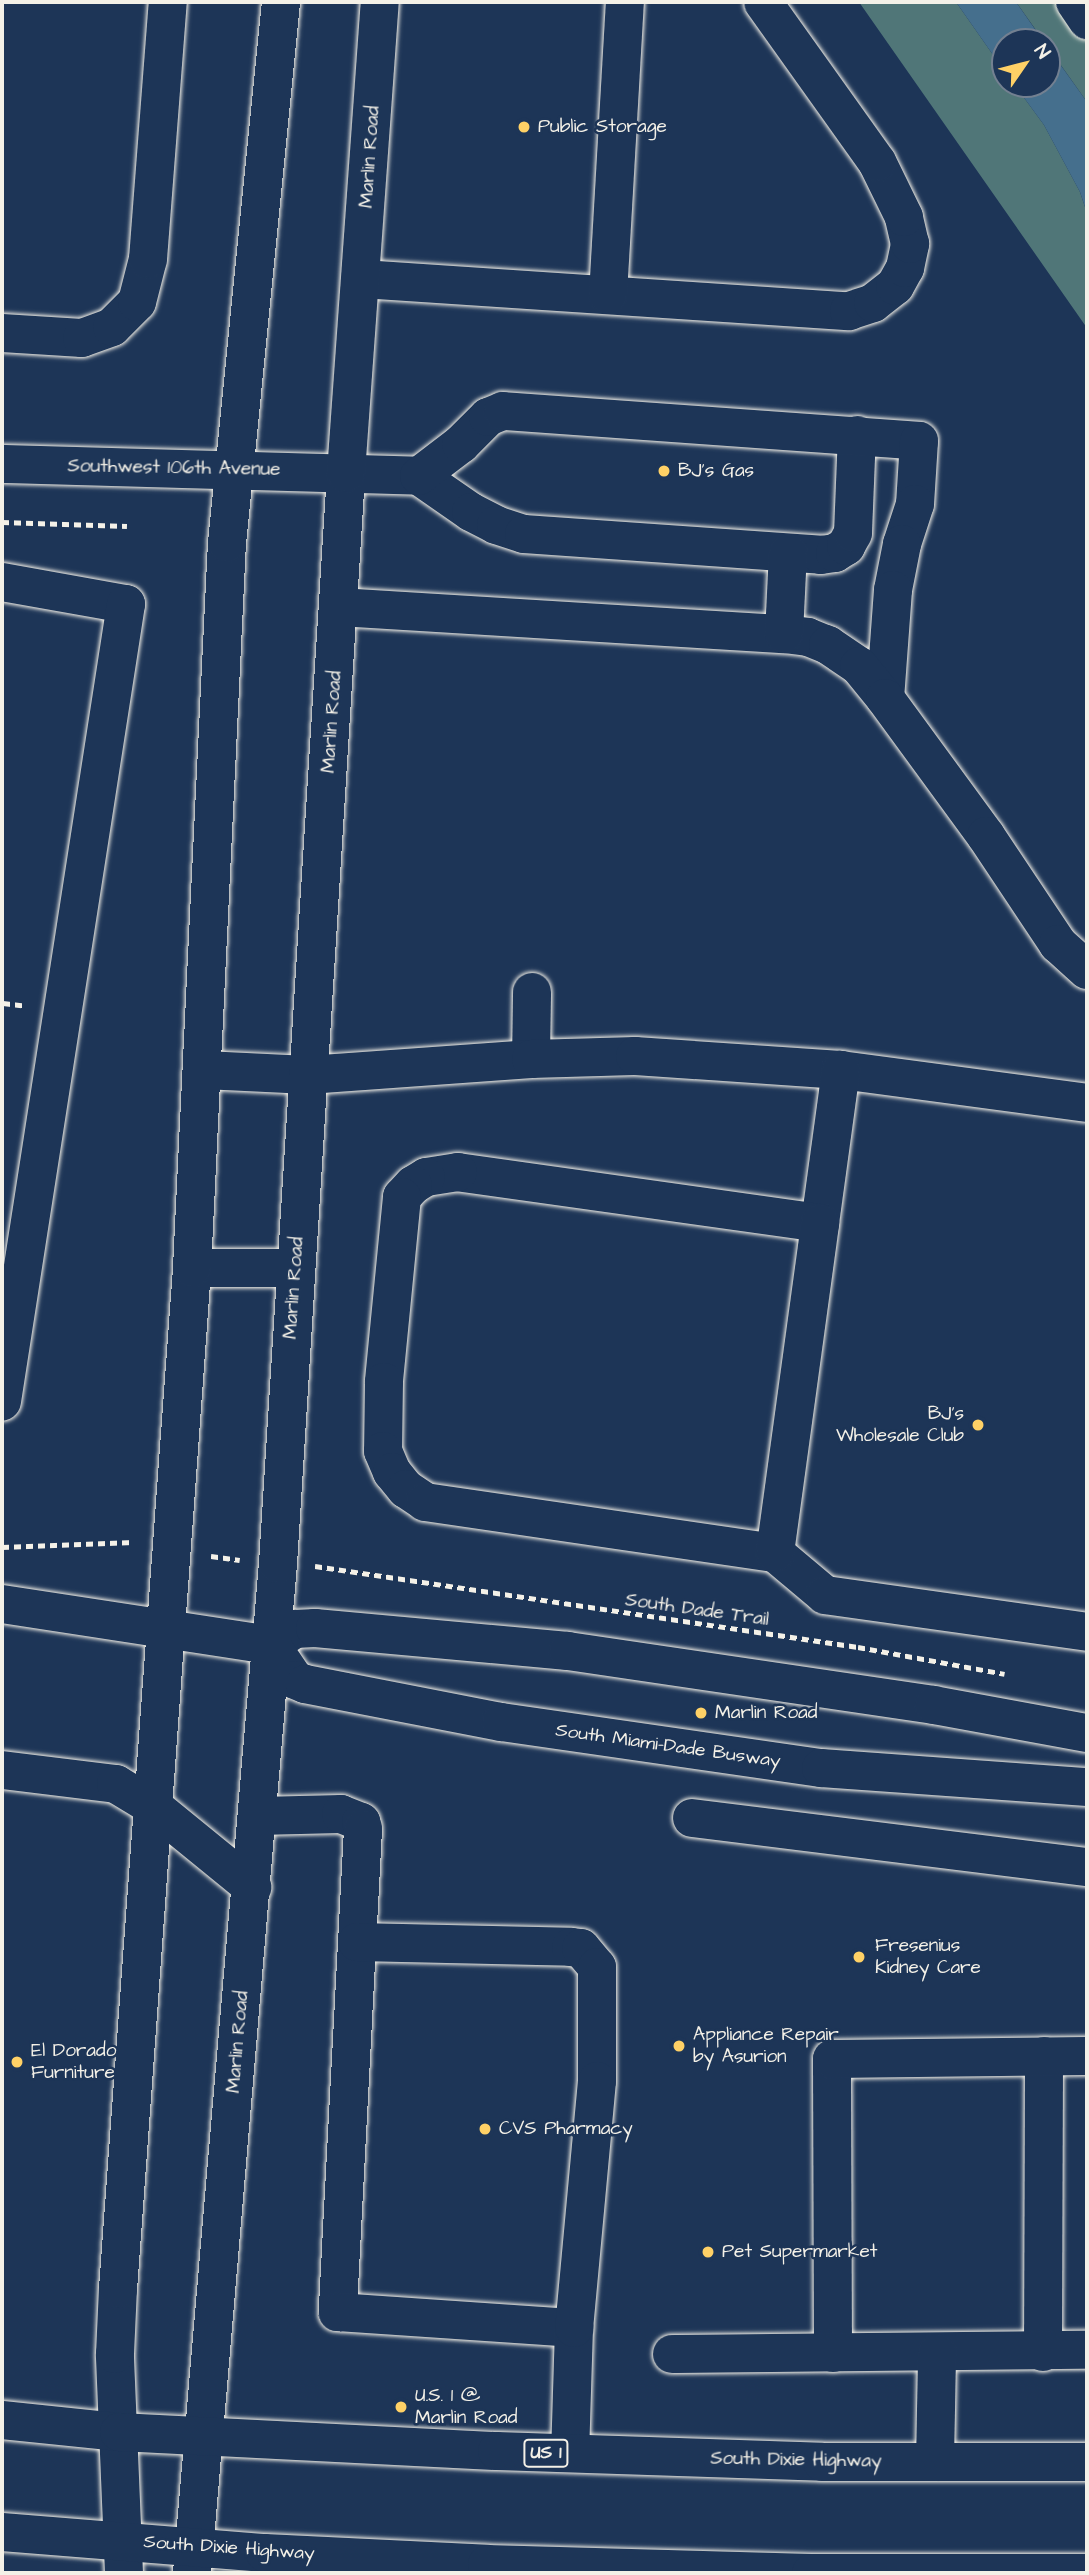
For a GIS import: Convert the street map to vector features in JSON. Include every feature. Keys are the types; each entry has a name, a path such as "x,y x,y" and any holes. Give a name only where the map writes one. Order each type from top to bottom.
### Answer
{"main road":[{"path":"2,333 82,338 112,327 137,302 148,259 168,2"},
{"path":"124,2557 115,2354 118,2288 168,1629 192,1268 204,1070 227,544 281,2"},
{"name":"Marlin Road","path":"192,2560 259,1816 346,473 380,2"},
{"path":"608,295 625,2"},
{"path":"362,279 849,311 873,303 895,286 900,277 910,244 904,217 877,162 763,2"},
{"path":"1074,2 1087,20"},
{"path":"857,435 853,533 846,546 835,553 821,555 524,534 496,525 471,512 419,476 461,444 488,417 503,411 857,435 919,441 915,504 902,544 893,590 885,698"},
{"name":"Southwest 106th Avenue","path":"2,464 419,476"},
{"path":"784,634 788,553"},
{"path":"2,582 126,604 2,1401"},
{"path":"339,607 784,634 808,637 846,654 885,698 986,836 1058,944 1087,970"},
{"path":"531,1059 532,992"},
{"path":"204,1070 308,1075 531,1059 635,1056 841,1070 1087,1103"},
{"path":"775,1553 841,1070"},
{"path":"820,1223 458,1172 426,1177 402,1197 384,1382 383,1451 392,1472 406,1489 425,1502 775,1553 825,1595 1087,1632"},
{"path":"192,1268 296,1268"},
{"path":"2,1604 271,1645 295,1629 315,1628 568,1651 934,1704 1087,1733"},
{"name":"South Miami-Dade Busway","path":"271,1645 295,1680 467,1717 821,1768 1087,1787"},
{"path":"2,1770 116,1784 153,1807 252,1887"},
{"path":"259,1816 341,1814 360,1822 363,1829 338,2312 574,2328"},
{"path":"692,1818 1087,1867"},
{"path":"356,1942 581,1948 597,1967 597,2081 574,2328 570,2454"},
{"path":"1043,2352 1044,2056"},
{"path":"833,2353 832,2059 1087,2056"},
{"path":"672,2354 1087,2350"},
{"path":"934,2462 937,2353"},
{"name":"South Dixie Highway","path":"2,2420 119,2432 570,2454 934,2462 1087,2462"},
{"name":"South Dixie Highway","path":"2,2532 124,2557 192,2560 265,2553 600,2570 1087,2573"}],"path":[{"path":"2,522 127,526"},
{"path":"2,1547 123,1540 141,1542"},
{"path":"206,1555 253,1562"},
{"name":"South Dade Trail","path":"307,1566 858,1647 1010,1676"}],"green space":[{"path":"859,2 956,2 991,52 991,98 1024,98 1044,125 1080,192 1087,213 1087,328"},
{"path":"1016,2 1065,2 1087,35 1087,102 1061,65 1061,28 1034,28"}],"water":[{"path":"956,2 1016,2 1034,28 991,28 991,52"},
{"path":"1061,66 1087,102 1087,213 1080,192 1044,125 1024,98 1061,98"}],"place":[{"name":"Public Storage","path":"524,127"},
{"name":"BJ’s Gas","path":"664,471"},
{"name":"BJ's Wholesale Club","path":"978,1425"},
{"name":"Marlin Road","path":"701,1713"},
{"name":"Fresenius Kidney Care","path":"859,1957"},
{"name":"Appliance Repair by Asurion","path":"679,2046"},
{"name":"El Dorado Furniture","path":"17,2062"},
{"name":"CVS Pharmacy","path":"485,2129"},
{"name":"Pet Supermarket","path":"708,2252"},
{"name":"U.S. 1 @ Marlin Road","path":"401,2407"}]}
